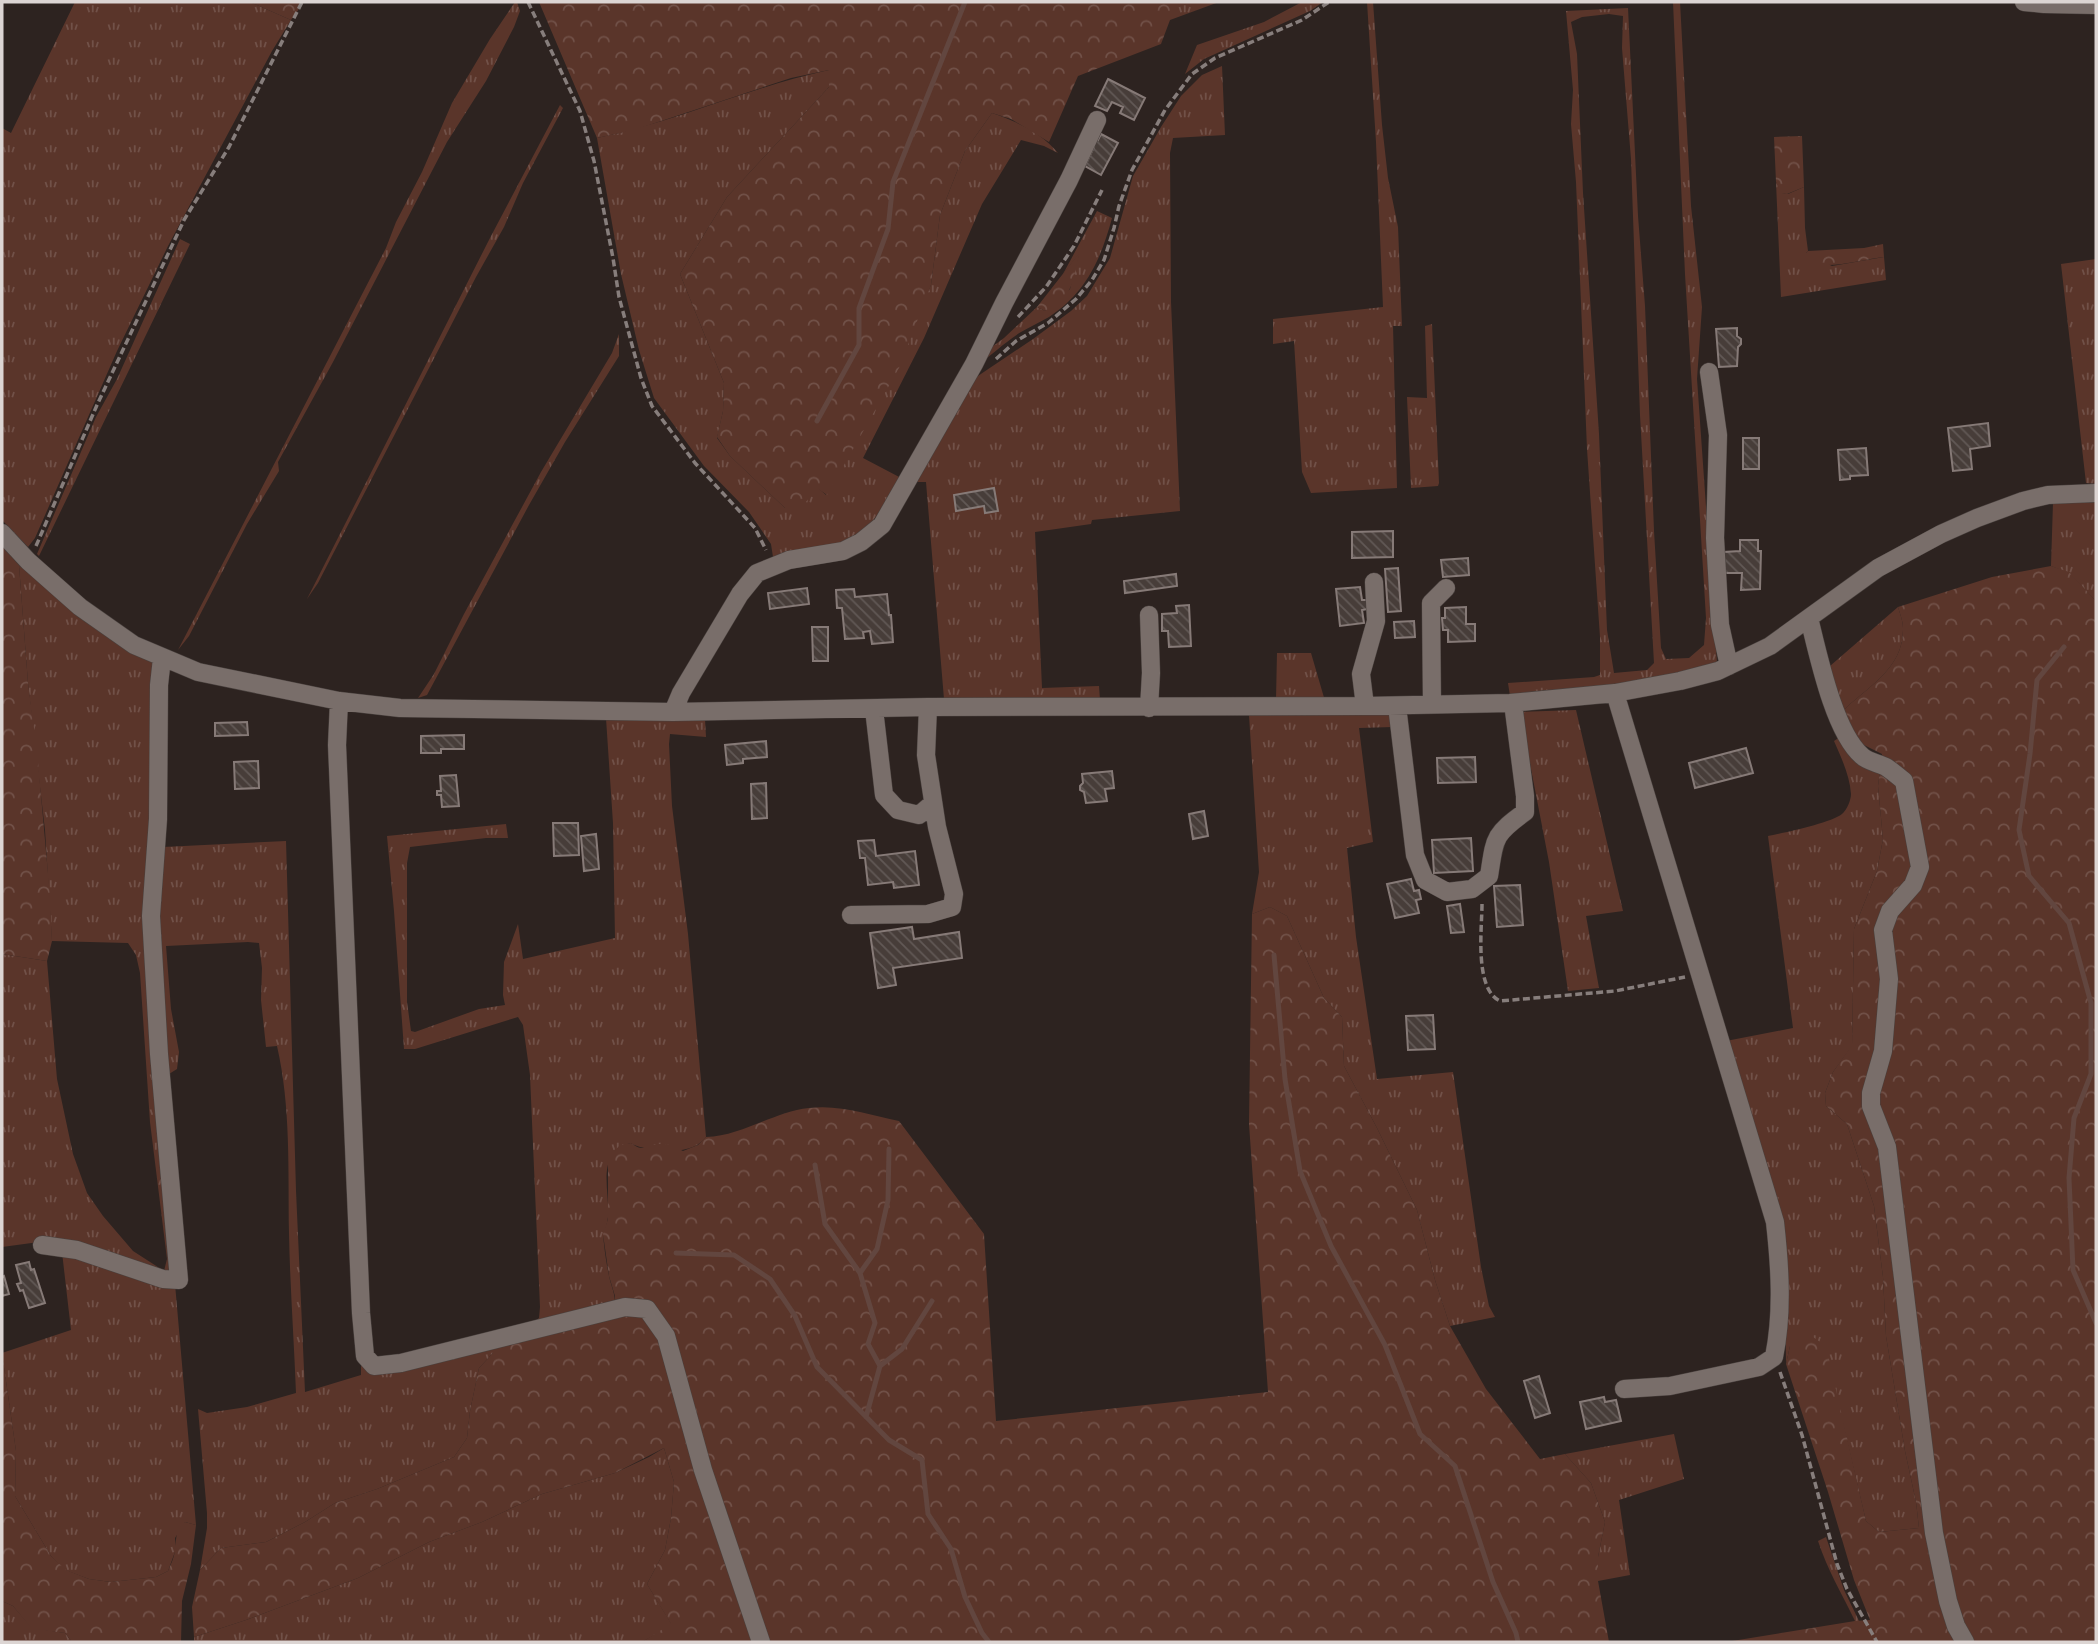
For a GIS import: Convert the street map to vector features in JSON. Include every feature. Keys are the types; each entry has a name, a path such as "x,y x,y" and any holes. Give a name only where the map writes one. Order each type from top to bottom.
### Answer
{"street":[{"path":"2024,2 2096,5"},
{"path":"673,712 681,692 740,594 757,573 789,560 843,551 862,542 882,525 969,373 1069,180 1097,120"},
{"path":"1709,372 1718,435 1715,538 1719,613 1729,666"},
{"path":"2,533 28,561 80,607 134,645 198,672 339,701 400,708 673,712 928,707 1397,706 1513,702 1615,692 1680,681 1718,671 1770,646 1878,568 1941,534 2023,501 2048,495 2096,493"},
{"path":"1365,706 1361,674 1376,621 1374,582"},
{"path":"1432,705 1432,603 1446,588"},
{"path":"1149,615 1149,708"},
{"path":"1809,618 1839,720 1850,741 1863,757 1885,766 1904,781 1920,867 1913,885 1890,911 1883,930 1889,979 1883,1051 1871,1093 1871,1106 1887,1147 1934,1533 1948,1601 1956,1626 1965,1642"},
{"path":"42,1245 76,1250 163,1279 178,1280 159,1054 151,916 158,819 159,685 162,658"},
{"path":"1615,692 1775,1222 1780,1266 1778,1338 1774,1357 1759,1367 1670,1386 1625,1389"},
{"path":"339,701 338,772 365,1356 374,1366 401,1363 625,1307 647,1308 666,1336 703,1470 761,1642"},
{"path":"1397,706 1415,855 1425,880 1447,891 1472,889 1489,876 1498,833 1525,812 1513,702"},
{"path":"851,915 928,914 952,906 954,894 937,827 926,755 928,707"},
{"path":"874,709 884,795 898,810 919,815 933,803"}],"path":[{"path":"28,561 51,515 97,405 184,220 229,147 302,2"},
{"path":"528,2 580,111 594,161 614,258 619,297 644,387 652,406 695,463 755,528 766,550 764,570"},
{"path":"969,373 1048,323 1076,299 1092,280 1104,260 1132,170 1165,110 1192,74 1215,58 1302,20 1329,2"},
{"path":"1016,319 1045,287 1074,246 1102,190"},
{"path":"1483,881 1481,955 1485,981 1494,998 1500,1001 1615,991 1686,977 1701,977"},
{"path":"1774,1357 1802,1435 1837,1564 1847,1589 1877,1642"}],"green space":[{"path":"75,2 250,2 291,20 168,246 117,351 35,538 28,547 2,520 2,128 11,133"},
{"path":"250,2 304,2 291,20"},
{"path":"515,2 520,11 486,81 447,142 278,462 279,471 247,524 189,636 178,650 386,248 452,103"},
{"path":"539,2 1170,2 1170,20 1161,44 1078,76 1049,142 1011,119 992,113 965,151 940,215 931,285 899,368 827,495 817,488 802,507 785,508 730,456 717,437 723,411 724,383 680,274 727,197 829,87 829,70 791,78 634,130 597,138"},
{"path":"1170,2 1219,2 1170,20"},
{"path":"1302,2 1323,2 1310,11 1204,59 1185,74 1197,45 1264,22"},
{"path":"1367,2 1373,2 1382,125 1388,178 1398,227 1402,326 1393,326 1397,488 1311,493 1302,472 1294,341 1273,344 1273,319 1383,307"},
{"path":"1673,2 1680,2 1691,206 1702,307 1697,379 1717,663 1635,686 1510,696 1508,683 1600,675 1571,124 1573,90 1566,11 1628,8 1645,306 1654,531 1661,648 1666,659 1689,658 1704,645 1706,618 1685,274","holes":["1609,14 1623,16 1622,48 1631,159 1640,415 1654,663 1647,670 1614,673 1607,630 1599,434 1577,54 1571,22 1582,17"]},
{"path":"1222,66 1225,135 1173,138 1170,153 1171,302 1180,511 1092,520 1091,524 1035,532 1042,688 1099,686 1100,700 944,699 926,482 914,482 969,382 1033,339 1087,296 1110,258 1133,176 1161,127 1181,96 1202,75"},
{"path":"829,70 829,87 727,197 680,274 724,383 723,411 717,438 730,456 785,508 817,487 826,495 931,285 940,215 965,151 992,113 1028,128 1058,153 1021,140 982,204 924,338 863,458 903,479 867,529 851,542 773,557 771,544 749,512 704,466 654,398 639,350 621,274 597,138"},
{"path":"560,105 563,108 523,183 504,227 318,583 307,599 490,238"},
{"path":"1802,136 1804,187 1787,194 1781,193 1776,182 1774,137"},
{"path":"1776,182 1782,193 1788,194 1804,187 1806,253 1832,266 1884,257 1886,280 1781,297"},
{"path":"1097,211 1112,218 1097,261 1082,286 1062,308 1015,336 977,365 981,355 1037,307 1045,311 1070,289 1079,254 1063,274"},
{"path":"180,239 190,244 39,556 37,554 96,417 117,379"},
{"path":"1883,244 1884,257 1832,265 1806,260 1808,251 1864,248"},
{"path":"1080,252 1067,293 1045,311 1037,307"},
{"path":"2096,259 2096,484 2086,483 2061,264"},
{"path":"1432,324 1439,483 1438,486 1411,488 1407,397 1427,398 1425,326"},
{"path":"619,334 619,356 529,505 427,695 418,698 434,674 541,472 612,353"},
{"path":"2095,502 2096,601 2069,573 2051,566 2053,503"},
{"path":"2,546 19,565 50,896 52,941 47,961 2,954"},
{"path":"19,565 92,626 156,664 152,840 171,1271 164,1271 167,1259 150,1122 140,973 136,955 128,943 52,941 45,830 28,683"},
{"path":"2051,566 2069,572 2096,601 2096,1642 1726,1642 1870,1620 1854,1580 1786,1364 1790,1346 1803,1330 1826,1346 1866,1521 1879,1532 1919,1528 1886,1336 1883,1277 1874,1206 1847,1124 1826,1106 1825,1093 1833,1072 1852,1045 1854,929 1877,871 1883,839 1878,786 1882,754 1858,742 1841,713 1882,676 1897,655 1902,643 1903,628 1898,607 1992,577"},
{"path":"1898,607 1903,628 1902,643 1897,655 1882,676 1841,713 1830,666"},
{"path":"1277,653 1311,653 1325,701 1276,700"},
{"path":"1576,710 1623,911 1586,916 1599,988 1568,991 1549,862 1520,712"},
{"path":"1389,714 1393,718 1393,727 1359,728 1373,842 1347,848 1356,937 1377,1079 1453,1072 1481,1267 1489,1306 1495,1317 1450,1326 1417,1210 1344,1066 1342,1017 1324,998 1287,916 1270,907 1252,914 1259,872 1249,715"},
{"path":"606,718 705,719 706,737 670,734 669,744 672,806 688,934 706,1137 695,1146 681,1150 649,1149 631,1143 612,1155 607,1173 608,1217 604,1240 615,1303 529,1326 539,1318 540,1307 530,1075 523,1025 518,1017 415,1049 404,1049 387,836 506,824 508,838 410,847 407,863 407,1002 411,1031 415,1032 479,1009 505,1005 504,962 518,924 523,959 615,938 613,823"},
{"path":"1840,737 1880,770 1878,786 1883,839 1877,871 1854,929 1852,1046 1833,1072 1825,1093 1826,1106 1847,1124 1874,1206 1883,1277 1886,1336 1919,1528 1879,1532 1866,1521 1843,1423 1790,1346 1786,1364 1785,1272 1726,1041 1793,1028 1768,836 1828,821 1846,810 1851,794 1850,787 1834,741"},
{"path":"286,841 305,1392 361,1375 361,1357 365,1366 493,1348 493,1353 479,1368 467,1438 454,1457 335,1503 266,1542 221,1548 200,1570 207,1513 198,1409 207,1413 247,1407 296,1393 287,1115 277,1046 266,1047 259,943 166,946 171,1009 179,1052 177,1069 169,1074 158,885 163,847"},
{"path":"1270,907 1287,916 1324,998 1342,1017 1344,1066 1417,1210 1450,1326 1486,1389 1540,1459 1565,1454 1591,1483 1605,1522 1598,1557 1598,1581 1609,1642 642,1642 671,1624 647,1584 665,1550 671,1518 674,1482 664,1448 615,1473 542,1494 482,1522 429,1542 358,1578 194,1637 192,1607 200,1570 221,1548 266,1542 335,1503 454,1457 467,1438 479,1368 493,1353 492,1336 615,1303 603,1234 608,1219 608,1158 620,1145 631,1143 642,1148 662,1144 683,1151 698,1145 706,1137 732,1133 796,1110 820,1107 899,1121 984,1234 996,1421 1268,1392 1249,1124 1252,914"},
{"path":"2,954 47,961 57,1079 73,1154 87,1193 133,1251 164,1271 61,1239 2,1247"},
{"path":"62,1252 175,1284 196,1525 185,1522 175,1538 176,1549 168,1571 156,1577 111,1582 89,1579 65,1570 51,1556 15,1496 16,1451 2,1353 71,1330"},
{"path":"2,1353 16,1451 15,1496 51,1556 66,1570 89,1579 111,1582 156,1577 168,1571 174,1557 180,1527 185,1522 196,1525 191,1564 182,1601 181,1642 72,1642 65,1633 32,1629 13,1606 2,1601"},
{"path":"1674,1434 1684,1479 1619,1500 1630,1575 1598,1581 1598,1557 1605,1522 1591,1483 1565,1454"},
{"path":"664,1448 674,1482 671,1518 665,1550 647,1584 672,1625 642,1642 194,1642 194,1637 358,1578 429,1542 482,1522 542,1494 615,1473"},
{"path":"1826,1537 1844,1590 1859,1621 1855,1621 1818,1541"},
{"path":"2,1601 13,1606 32,1628 65,1633 72,1642 2,1642"}],"building":[{"path":"1108,79 1145,98 1134,120 1120,113 1123,107 1112,102 1107,111 1095,106"},
{"path":"1101,134 1118,143 1101,175 1085,166 1094,147 1090,144 1094,137 1098,140"},
{"path":"1737,328 1741,344 1738,347 1737,366 1719,367 1716,329"},
{"path":"1988,423 1990,446 1970,449 1972,469 1953,471 1948,428"},
{"path":"1743,438 1759,438 1759,469 1743,469"},
{"path":"1866,448 1868,475 1850,476 1850,479 1840,480 1838,450"},
{"path":"994,488 998,511 985,513 984,506 956,511 954,495"},
{"path":"1393,531 1393,557 1352,558 1352,532"},
{"path":"1740,540 1758,540 1758,551 1761,551 1760,589 1741,590 1742,573 1724,573 1724,552 1740,551"},
{"path":"1468,558 1469,575 1443,577 1441,560"},
{"path":"1398,568 1401,611 1388,612 1385,569"},
{"path":"1176,574 1177,586 1125,593 1124,581"},
{"path":"1360,587 1362,600 1367,600 1368,609 1362,610 1364,623 1340,626 1336,589"},
{"path":"807,588 809,604 770,609 768,593"},
{"path":"854,589 855,597 887,594 893,642 872,644 870,631 863,632 864,638 845,639 842,608 837,608 836,590"},
{"path":"1189,605 1191,646 1169,647 1168,631 1162,631 1162,614 1177,613 1176,606"},
{"path":"1466,607 1466,624 1475,624 1475,641 1448,642 1448,630 1443,630 1445,608"},
{"path":"1414,621 1415,637 1395,638 1394,622"},
{"path":"812,627 828,627 828,661 813,661"},
{"path":"247,722 248,735 215,736 215,723"},
{"path":"464,735 464,749 441,749 441,753 421,753 421,736"},
{"path":"766,741 767,757 743,759 743,763 727,765 725,745"},
{"path":"1746,748 1753,773 1695,788 1689,763"},
{"path":"1475,757 1476,782 1438,783 1437,758"},
{"path":"258,761 259,788 235,789 234,762"},
{"path":"1112,771 1114,788 1105,789 1107,801 1086,803 1084,792 1080,790 1083,783 1082,774"},
{"path":"456,775 459,806 442,807 441,795 437,795 437,791 441,791 440,776"},
{"path":"766,783 767,818 752,819 751,784"},
{"path":"1204,811 1208,836 1193,839 1189,814"},
{"path":"553,823 578,823 579,855 554,856"},
{"path":"596,834 599,869 584,871 581,836"},
{"path":"1471,838 1473,871 1434,873 1432,840"},
{"path":"874,840 876,856 915,851 919,885 894,888 893,882 868,885 865,858 860,858 858,841"},
{"path":"1411,879 1414,891 1419,890 1421,899 1416,900 1419,913 1395,918 1387,884"},
{"path":"1520,885 1523,925 1497,927 1494,886"},
{"path":"1460,904 1464,932 1451,933 1447,906"},
{"path":"912,927 914,939 959,932 962,958 893,968 896,985 878,988 870,933"},
{"path":"1433,1015 1435,1049 1408,1050 1406,1016"},
{"path":"29,1262 31,1270 34,1269 45,1303 29,1308 23,1290 20,1291 17,1284 21,1283 16,1265"},
{"path":"4,1276 9,1294 2,1296 2,1277"},
{"path":"1539,1376 1550,1413 1535,1418 1524,1381"},
{"path":"1604,1397 1605,1402 1616,1400 1621,1421 1586,1429 1580,1402"}],"waterway":[{"path":"817,421 859,345 859,308 888,229 893,182 965,2"},
{"path":"2064,647 2037,680 2019,830 2029,876 2069,923 2091,1003 2091,1074 2074,1118 2069,1178 2073,1270 2096,1323"},
{"path":"1274,955 1285,1079 1300,1171 1331,1246 1385,1345 1420,1434 1455,1466 1493,1582 1518,1642"},
{"path":"860,1273 877,1249 888,1200 889,1149"},
{"path":"815,1165 825,1224 860,1273 875,1323 868,1344 880,1366 866,1417"},
{"path":"676,1253 734,1255 770,1279 795,1316 817,1367 889,1440 922,1460 928,1514 951,1549 965,1597 989,1642"},
{"path":"880,1366 902,1349 932,1301"}]}
